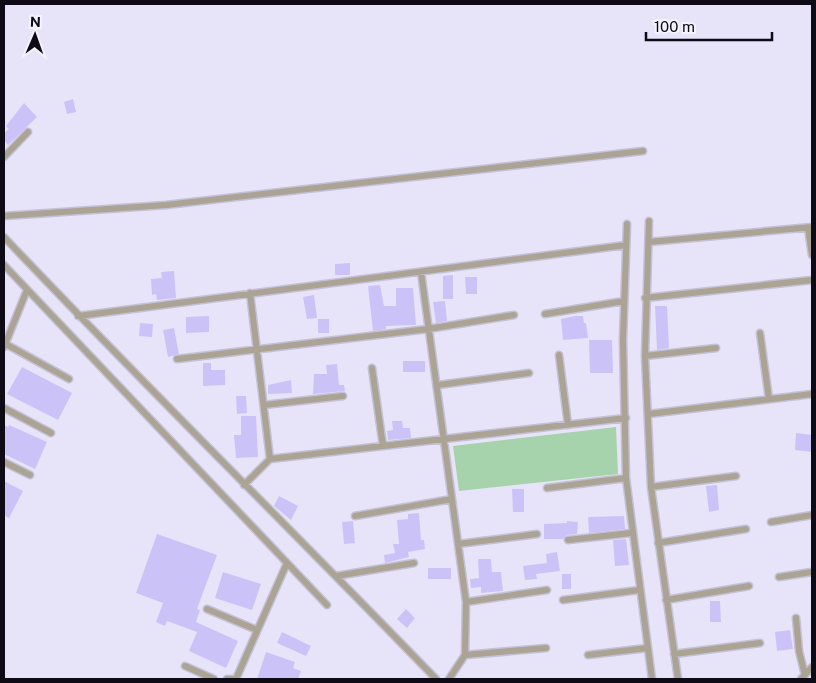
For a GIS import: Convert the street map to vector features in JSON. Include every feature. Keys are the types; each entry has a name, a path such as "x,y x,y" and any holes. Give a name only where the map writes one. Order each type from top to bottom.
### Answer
{"street":[{"path":"5,154 28,132"},
{"path":"4,216 166,206 643,151"},
{"path":"649,222 645,298 645,356 652,486 658,543 678,679"},
{"path":"627,224 624,301 626,478 631,533 652,679"},
{"path":"648,242 810,227 812,255"},
{"path":"4,238 78,316 436,679"},
{"path":"78,316 626,245"},
{"path":"4,265 327,605"},
{"path":"421,272 428,329 438,385 466,602 465,655 449,679"},
{"path":"645,298 812,280"},
{"path":"27,290 4,345 69,379"},
{"path":"250,293 270,458"},
{"path":"545,314 624,301"},
{"path":"177,359 428,329 514,315"},
{"path":"760,333 769,399"},
{"path":"645,356 716,348"},
{"path":"559,354 568,425"},
{"path":"372,368 383,446"},
{"path":"438,385 529,372"},
{"path":"649,414 812,394"},
{"path":"264,405 343,396"},
{"path":"4,408 51,433"},
{"path":"244,485 270,458 444,440 626,418"},
{"path":"4,462 30,475"},
{"path":"652,486 736,476"},
{"path":"547,488 626,478"},
{"path":"355,516 452,500"},
{"path":"771,522 812,515"},
{"path":"658,543 746,529"},
{"path":"568,540 631,533"},
{"path":"458,544 537,534"},
{"path":"227,679 237,679 287,563"},
{"path":"336,576 414,563"},
{"path":"779,577 812,572"},
{"path":"666,600 749,586"},
{"path":"466,602 547,590"},
{"path":"563,600 639,590"},
{"path":"207,608 257,630"},
{"path":"796,618 803,677"},
{"path":"674,654 760,643"},
{"path":"465,655 546,648"},
{"path":"588,655 647,648"},
{"path":"185,666 214,679"},
{"path":"803,677 812,667"}],"green space":[{"path":"616,427 618,474 459,491 453,446"}],"building":[{"path":"73,99 76,112 67,114 64,102"},
{"path":"24,103 37,117 8,145 4,140 4,133 9,129 6,126"},
{"path":"350,263 350,275 335,275 335,264"},
{"path":"174,271 176,298 157,300 156,294 152,295 151,279 162,278 161,272"},
{"path":"453,275 453,299 443,299 443,276"},
{"path":"465,277 477,277 477,294 466,294"},
{"path":"380,285 384,306 396,306 396,288 413,288 416,325 386,326 386,329 373,331 368,286"},
{"path":"314,295 317,318 307,319 303,297"},
{"path":"445,301 447,321 436,323 433,302"},
{"path":"655,306 667,306 669,348 657,350"},
{"path":"209,316 209,332 186,333 186,317"},
{"path":"583,316 588,338 563,340 561,319"},
{"path":"318,319 329,319 329,333 318,333"},
{"path":"140,323 153,324 152,337 139,336"},
{"path":"174,328 179,354 168,357 163,330"},
{"path":"589,340 612,340 613,373 590,373"},
{"path":"403,361 425,361 425,372 403,372"},
{"path":"203,363 211,363 211,370 225,370 225,385 203,386"},
{"path":"337,364 339,385 344,385 345,391 313,394 314,374 327,374 326,365"},
{"path":"22,367 72,393 58,420 7,394"},
{"path":"291,380 292,393 268,394 268,385"},
{"path":"236,396 246,396 247,413 237,414"},
{"path":"241,416 256,416 258,457 236,458 234,435 241,435"},
{"path":"392,421 402,421 403,428 410,428 411,438 388,440 387,431 393,430"},
{"path":"4,425 8,427 9,425 47,442 35,469 4,454"},
{"path":"796,433 812,435 812,452 795,450"},
{"path":"4,481 23,491 9,518 4,515"},
{"path":"717,485 719,510 709,512 706,486"},
{"path":"512,489 524,489 524,512 513,512"},
{"path":"279,496 298,506 291,520 274,506"},
{"path":"419,513 421,540 424,540 425,549 408,552 409,557 385,563 384,555 395,553 393,544 399,544 397,520 408,519 408,514"},
{"path":"624,516 625,529 589,533 588,517"},
{"path":"353,521 355,543 344,544 342,522"},
{"path":"567,521 578,522 577,534 567,535 563,539 544,539 544,524 567,523"},
{"path":"157,534 217,555 197,609 200,610 196,622 238,641 226,668 189,651 197,632 167,621 165,626 156,622 163,603 136,593"},
{"path":"626,539 629,565 615,566 613,540"},
{"path":"557,552 560,571 536,574 537,579 525,580 523,566 547,563 546,554"},
{"path":"478,559 491,559 492,572 501,572 503,591 481,593 481,587 471,588 470,579 479,578"},
{"path":"428,568 451,568 451,579 428,579"},
{"path":"223,572 261,584 252,610 215,598"},
{"path":"562,574 571,574 571,589 562,589"},
{"path":"710,601 720,601 721,622 710,622"},
{"path":"406,609 415,618 407,628 397,619"},
{"path":"790,630 793,649 777,651 775,632"},
{"path":"282,632 311,646 306,656 277,643"},
{"path":"266,652 295,662 293,668 301,671 298,679 257,679"}]}
